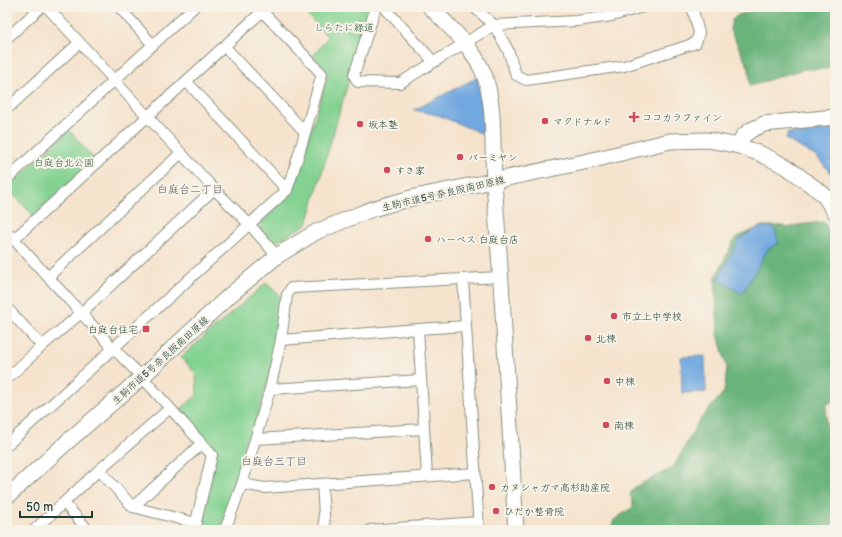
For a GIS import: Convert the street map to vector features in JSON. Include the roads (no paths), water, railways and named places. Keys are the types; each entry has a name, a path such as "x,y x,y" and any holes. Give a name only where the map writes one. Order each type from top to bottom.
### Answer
{"street":[{"path":"7,38 41,7"},
{"path":"47,7 214,190 249,224 277,256"},
{"path":"119,7 153,45"},
{"path":"376,7 354,75 358,82 400,83 433,61 494,25 595,19 612,16 643,7"},
{"path":"384,7 433,61"},
{"path":"430,7 465,42 480,66 488,88 491,104 494,181 516,530"},
{"path":"474,7 494,25 508,50 516,75 526,80 624,66 696,43 699,33 692,7"},
{"path":"7,179 153,45 191,8"},
{"path":"7,445 113,348 249,224 286,190 298,157 322,74 263,8 225,47 187,82 10,236 113,348 142,377 169,409 212,455 195,526 133,507 99,470"},
{"path":"7,109 79,43"},
{"path":"225,47 305,132"},
{"path":"187,82 286,190"},
{"path":"739,146 743,136 751,130 764,124 835,117"},
{"name":"生駒市道5号奈良阪南田原線","path":"7,497 67,442 142,377 229,296 277,256 316,232 372,209 415,197 589,161 670,141 708,140 739,146 761,154 787,167 823,194 835,212"},
{"path":"48,277 181,153"},
{"path":"7,379 214,190"},
{"path":"225,530 242,484 270,389 281,340 286,295 291,288 500,277"},
{"path":"370,530 478,526 463,280"},
{"path":"8,311 42,346"},
{"path":"281,340 418,328 466,326"},
{"path":"418,328 427,476"},
{"path":"270,389 421,380"},
{"path":"34,530 99,470 169,409"},
{"path":"256,439 424,429"},
{"path":"133,507 202,444"},
{"path":"242,484 264,488 475,473"},
{"path":"322,484 325,530"},
{"path":"64,503 88,530"}],"water":[{"path":"478,77 482,96 483,134 438,115 414,110"},
{"path":"835,129 835,178 817,157 785,139 788,133"},
{"path":"759,227 774,227 779,243 768,249 742,294 718,279 739,239"},
{"path":"705,356 706,392 682,393 681,357"}],"place":[{"name":"ココカラファイン","path":"634,117"},
{"name":"マクドナルド","path":"545,121"},
{"name":"坂本塾","path":"360,124"},
{"name":"バーミヤン","path":"460,157"},
{"name":"すき家","path":"387,170"},
{"name":"ハーベス 白庭台店","path":"428,239"},
{"name":"市立上中学校","path":"614,316"},
{"name":"白庭台住宅","path":"146,329"},
{"name":"北棟","path":"588,338"},
{"name":"中棟","path":"607,381"},
{"name":"南棟","path":"606,425"},
{"name":"カヌシャガマ高杉助産院","path":"492,487"},
{"name":"ひだか整骨院","path":"496,511"}],"district":[{"name":"白庭台二丁目","path":"190,189"},
{"name":"白庭台三丁目","path":"274,461"}],"park label":[{"name":"しらたに緑道","path":"344,27"},
{"name":"白庭台北公園","path":"64,162"}]}
